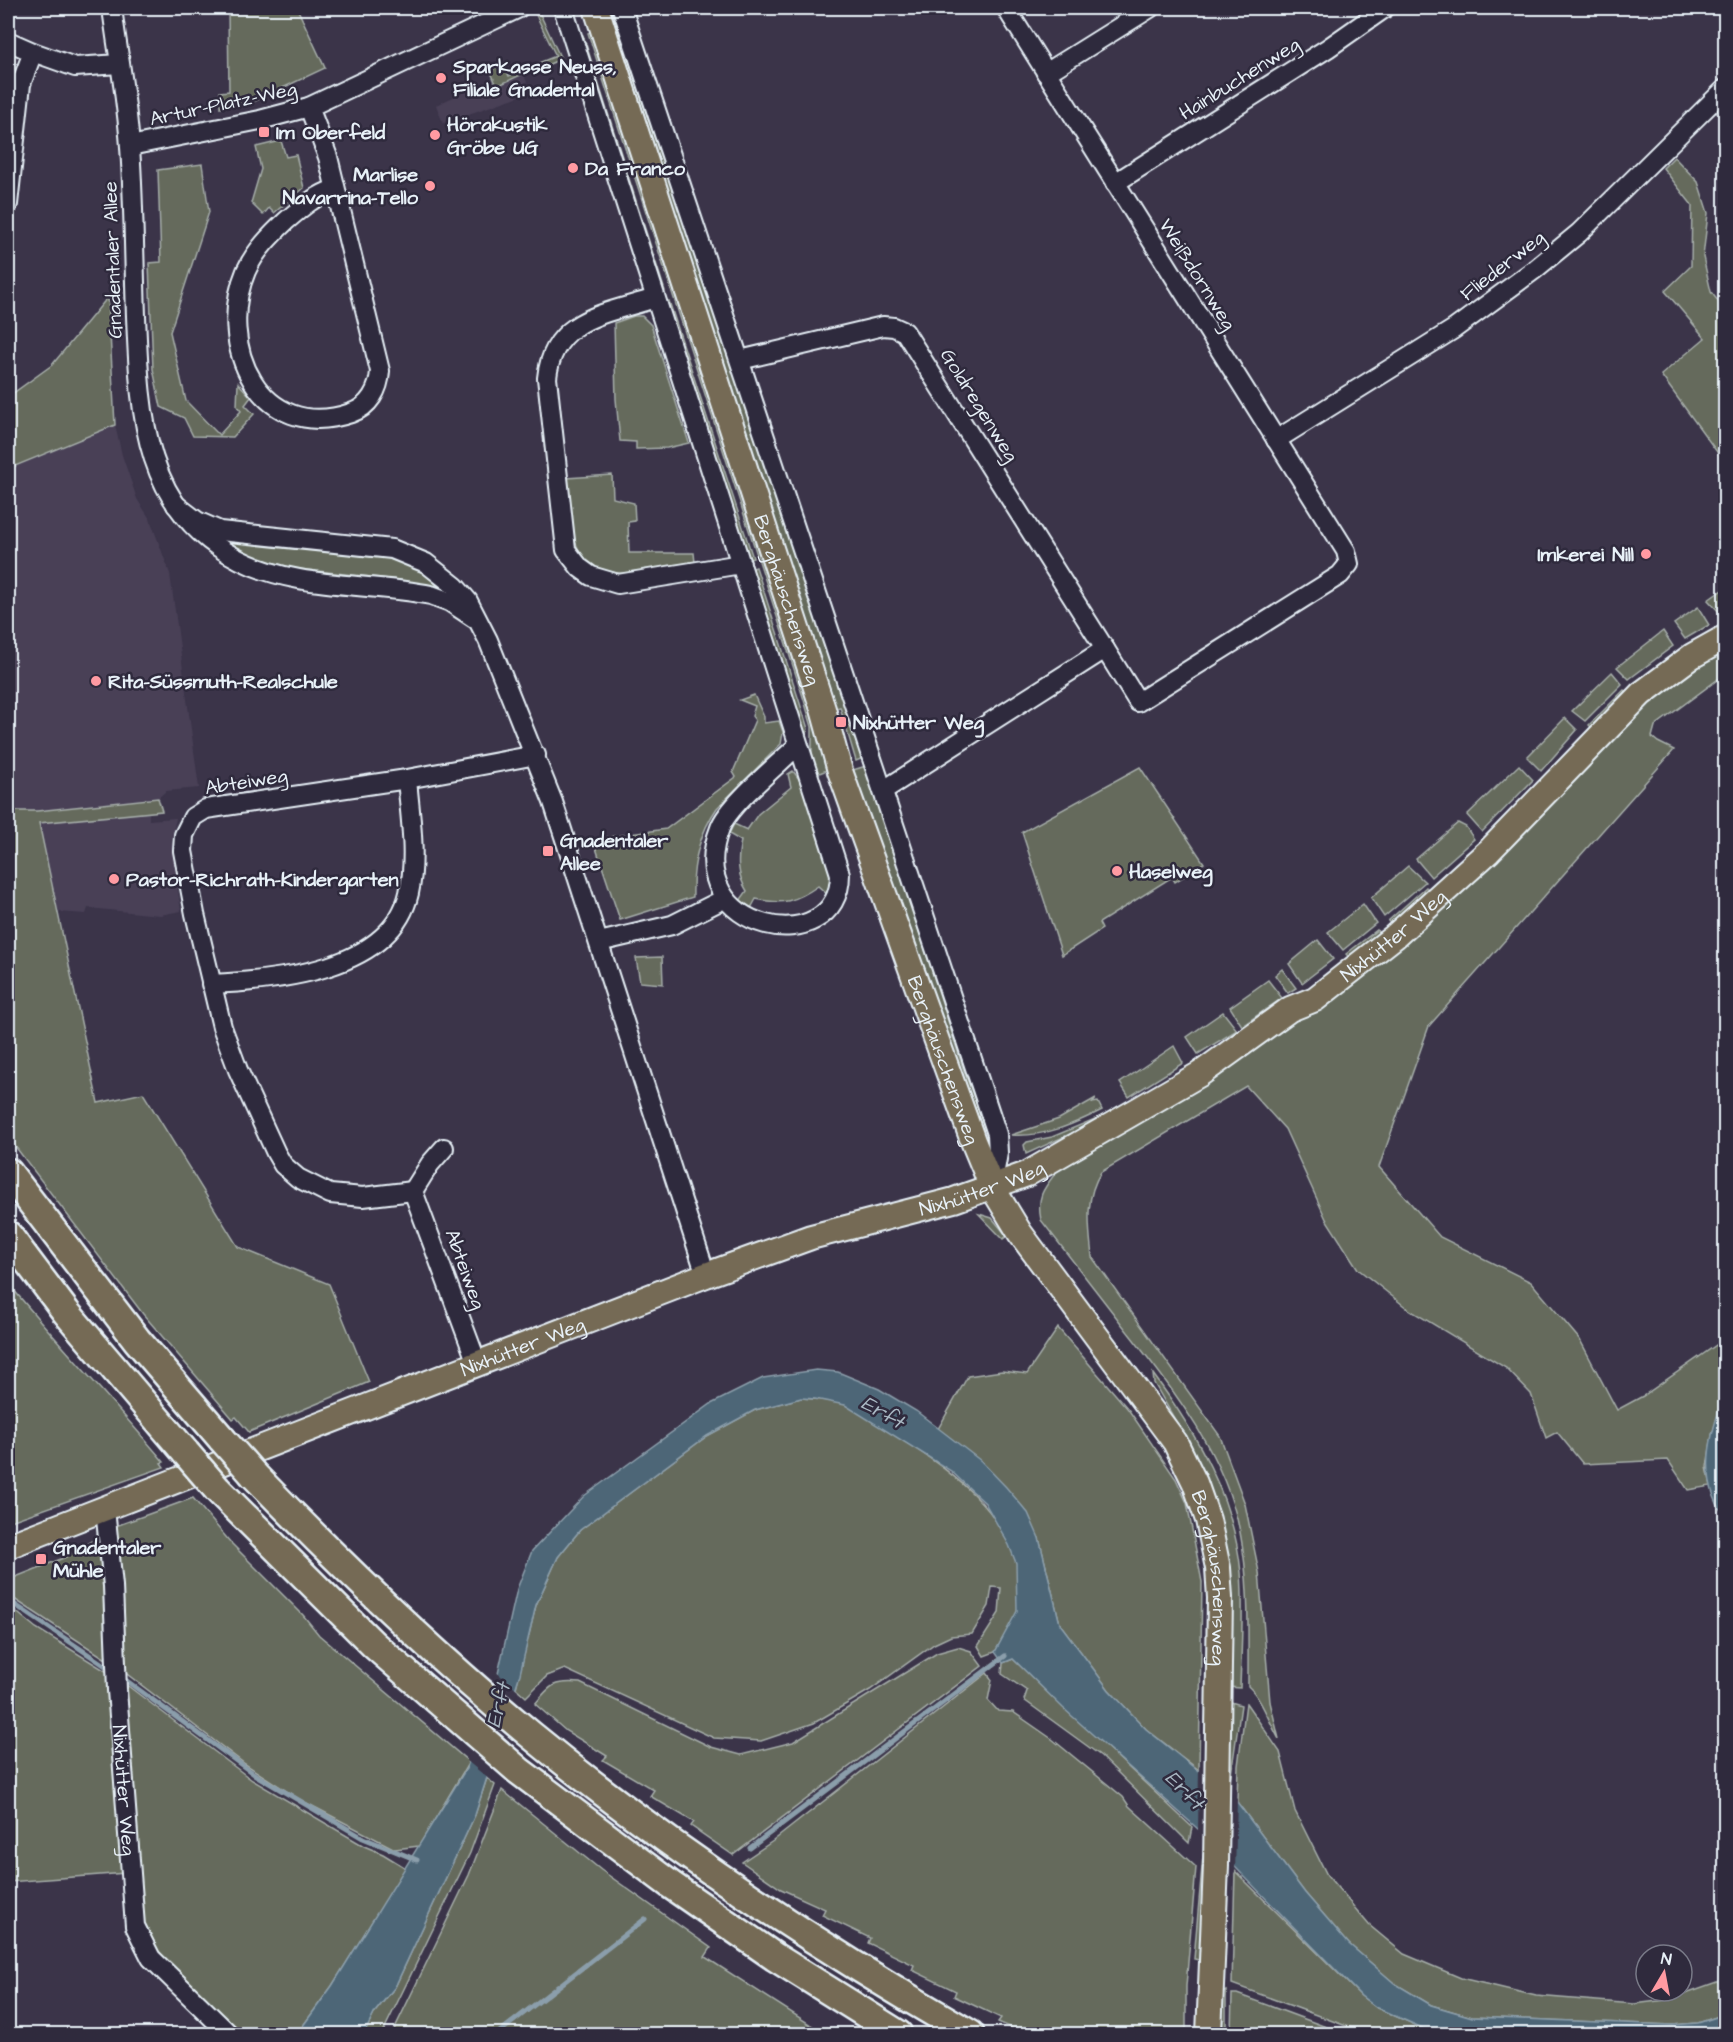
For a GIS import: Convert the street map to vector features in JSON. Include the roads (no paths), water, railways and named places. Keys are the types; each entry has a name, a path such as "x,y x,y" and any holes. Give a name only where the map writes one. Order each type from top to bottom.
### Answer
{"highway":[{"path":"8,1172 137,1340 253,1474 340,1564 478,1689 531,1735 692,1858 791,1926 970,2034"},
{"path":"8,1235 66,1312 217,1488 366,1637 467,1728 519,1771 680,1892 775,1957 898,2034"}],"main road":[{"name":"Berghäuschensweg","path":"596,8 825,717 840,771 943,1064 992,1187 1020,1233 1162,1421 1195,1482 1210,1530 1218,1568 1220,1598 1216,1865 1209,2034"},
{"name":"Nixhütter Weg","path":"8,1546 706,1275 811,1237 954,1200 1027,1174 1208,1069 1290,1009 1315,999 1394,937 1489,851 1641,694 1692,656 1725,637"}],"street":[{"name":"Gnadentaler Allee","path":"112,8 130,146 143,420 156,468 176,505 194,529 210,543 242,561 273,574 291,579 431,595 450,602 480,622"},
{"name":"Artur-Platz-Weg","path":"130,146 260,120 309,107 519,8"},
{"name":"Berghäuschensweg","path":"562,8 840,874 837,895 823,913 794,926 773,926 754,922 736,911 724,899"},
{"name":"Berghäuschensweg","path":"622,8 998,1134 992,1187"},
{"name":"Weißdornweg","path":"1006,8 1346,551 1349,564 1340,575 1138,702 1105,649"},
{"path":"1046,73 1150,8"},
{"name":"Hainbuchenweg","path":"1114,183 1328,48 1385,8"},
{"path":"8,41 75,67 119,64"},
{"path":"8,204 21,84 33,52"},
{"name":"Fliederweg","path":"1275,440 1454,329 1534,270 1579,233 1725,88"},
{"path":"309,107 328,157 380,371 378,387 371,399 356,411 323,420 298,416 267,398 251,381 237,348 235,314 241,286 253,258 273,233 310,202 335,189"},
{"name":"Berghäuschensweg","path":"655,298 572,327 552,352 547,378 566,550 580,568 591,576 618,584 741,564"},
{"name":"Goldregenweg","path":"740,360 883,326 894,327 905,332 1105,649"},
{"name":"Gnadentaler Allee","path":"176,505 197,521 220,531 392,549 410,555 426,563 455,586 480,622 536,755 706,1275"},
{"path":"885,790 1105,649"},
{"path":"599,942 672,925 724,899 717,883 714,867 720,827 729,813 798,745"},
{"name":"Abteiweg","path":"477,1363 412,1191 363,1197 330,1194 298,1178 283,1165 238,1070 222,1027 183,851 184,835 193,818 206,809 407,779 536,755"},
{"path":"211,984 273,980 309,973 357,954 382,939 395,925 409,893 412,837 407,779"},
{"path":"412,1191 444,1148"},
{"name":"Nixhütter Weg","path":"105,1509 111,1558 117,1690 135,1926 151,1958 229,2034"}],"water":[{"name":"Erft","path":"816,1370 838,1372 879,1389 916,1411 981,1461 1006,1487 1028,1513 1039,1538 1060,1624 1109,1690 1146,1729 1237,1802 1305,1893 1349,1944 1394,1983 1431,2005 1472,2017 1672,2025 1698,2023 1726,2014 1725,2034 1436,2034 1377,2008 1361,1996 1198,1829 1063,1708 1013,1659 1003,1663 995,1652 1017,1611 1016,1563 1009,1545 985,1503 951,1471 845,1405 801,1398 755,1410 707,1436 580,1530 558,1557 536,1605 520,1674 475,1815 395,1987 375,2012 364,2034 297,2034 332,1986 466,1769 489,1714 517,1589 532,1551 584,1496 711,1404 763,1378"},
{"path":"1725,1394 1725,1516 1716,1502 1711,1487 1709,1456 1715,1424"}],"waterway":[{"path":"8,1600 113,1671"},
{"path":"750,1848 1005,1656"},
{"path":"120,1676 254,1774 363,1838 417,1860"},
{"path":"497,2034 645,1919"}],"place":[{"name":"Sparkasse Neuss, Filiale Gnadental","path":"441,78"},
{"name":"Im Oberfeld","path":"264,132"},
{"name":"Hörakustik Gröbe UG","path":"435,135"},
{"name":"Da Franco","path":"573,168"},
{"name":"Marlise Navarrina-Tello","path":"430,186"},
{"name":"Imkerei Nill","path":"1646,554"},
{"name":"Rita-Süssmuth-Realschule","path":"96,681"},
{"name":"Nixhütter Weg","path":"841,722"},
{"name":"Gnadentaler Allee","path":"548,851"},
{"name":"Haselweg","path":"1117,871"},
{"name":"Pastor-Richrath-Kindergarten","path":"114,879"},
{"name":"Gnadentaler Mühle","path":"41,1559"}]}
